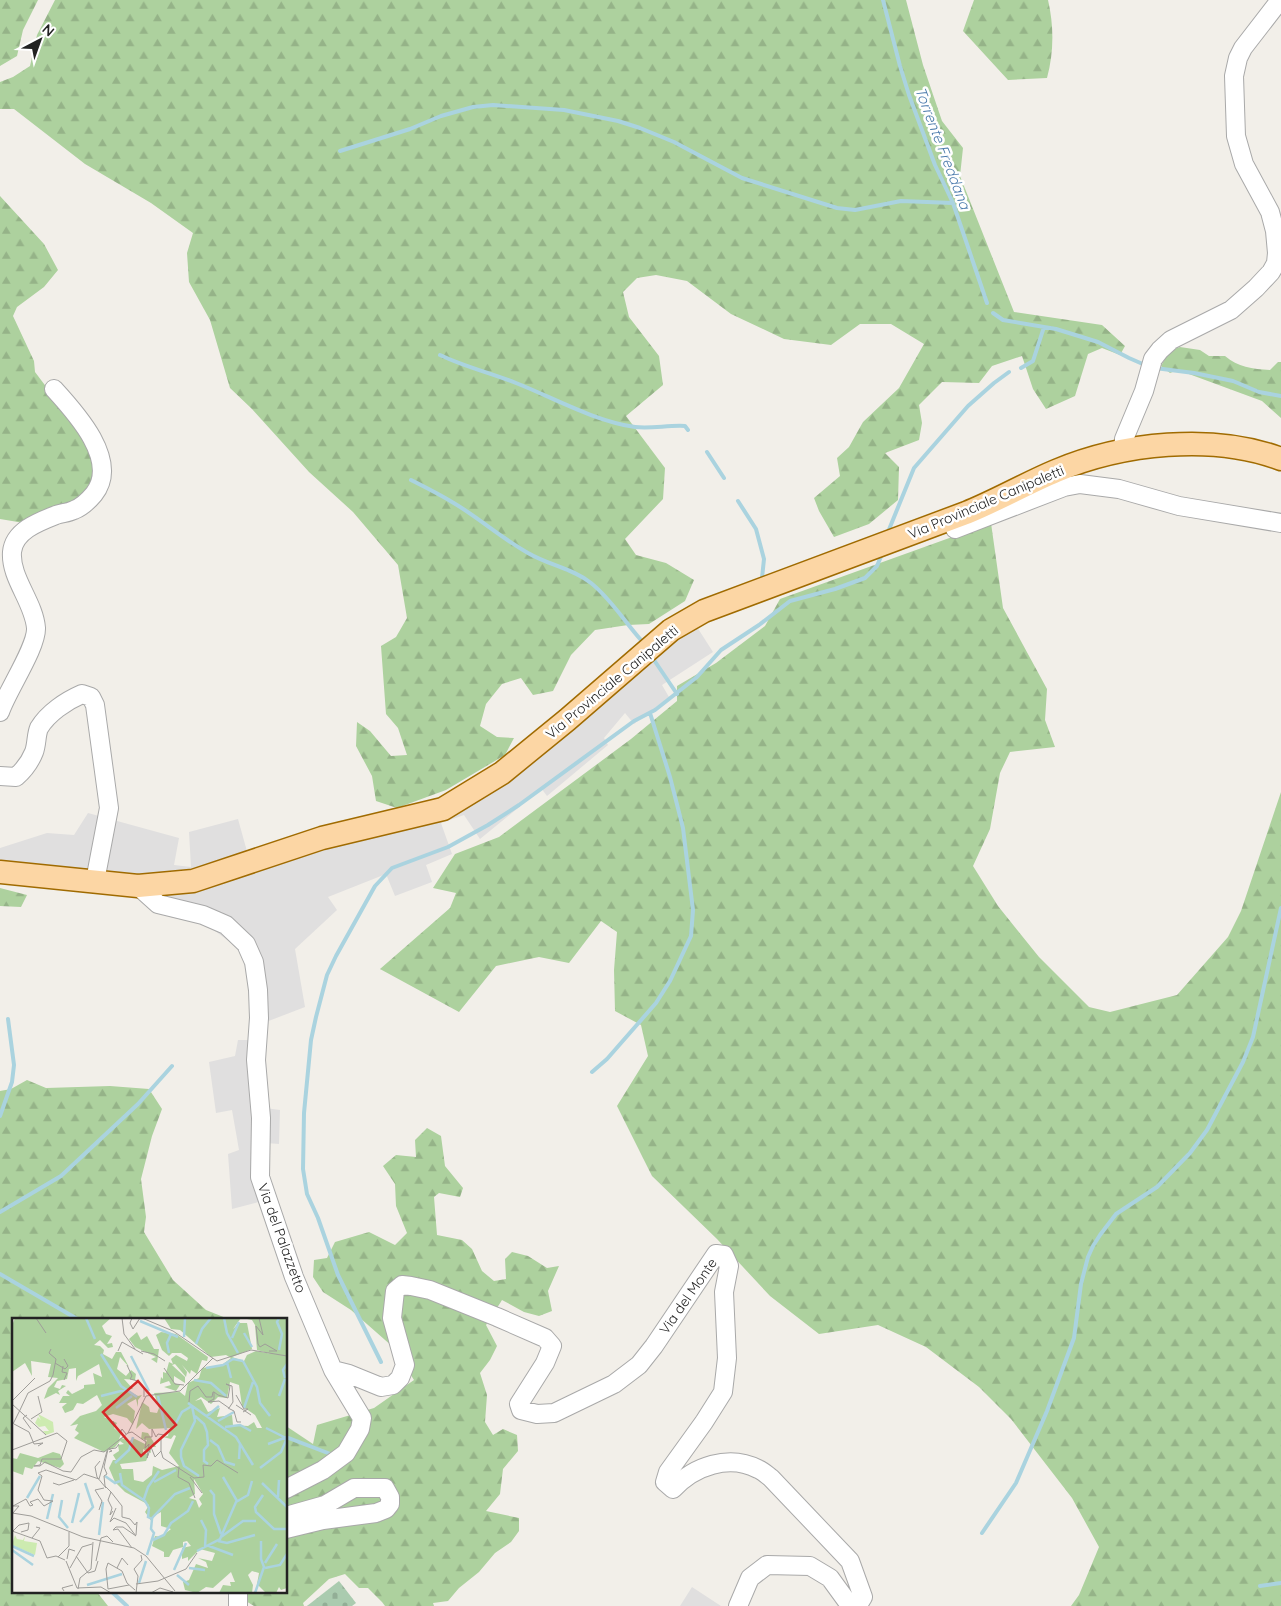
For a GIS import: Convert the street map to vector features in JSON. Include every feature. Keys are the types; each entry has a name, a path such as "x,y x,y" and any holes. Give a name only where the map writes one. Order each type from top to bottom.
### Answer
{"main road":[{"name":"Via Provinciale Canipaletti","path":"0,872 138,886 193,882 322,838 443,809 502,773 567,720 671,630 704,611 991,503 1057,471 1123,452 1182,444 1229,447 1271,455 1281,459"}],"street":[{"path":"1123,452 1124,439 1144,391 1152,365 1160,350 1171,340 1232,310 1271,272 1276,263 1275,231 1270,212 1244,164 1236,136 1234,76 1238,58 1278,0"},
{"path":"0,712 33,643 36,630 30,604 15,572 12,553 16,538 26,529 56,514 75,510 90,500 99,488 103,471 99,452 92,439 77,415 54,389"},
{"path":"872,548 920,542 1064,487 1080,484 1119,489 1179,506 1281,523"},
{"path":"0,776 16,777 25,769 34,752 39,730 47,718 72,698 82,694 91,697 95,705 109,808 95,881"},
{"name":"Via del Palazzetto","path":"138,886 158,904 203,916 226,925 246,944 254,962 259,1018 256,1060 261,1118 260,1177 294,1277 333,1370 362,1418 360,1429 346,1453 323,1470 288,1488"},
{"name":"Via del Monte","path":"333,1370 349,1374 381,1387 394,1385 400,1378 405,1365 392,1318 395,1291 402,1285 411,1286 438,1294 545,1338 552,1346 545,1363 519,1404 521,1410 537,1414 554,1413 614,1384 639,1365 716,1254 724,1255 729,1266 724,1292 727,1358 723,1392 668,1472 665,1482 673,1489 680,1481 699,1469 726,1461 758,1468 771,1478 850,1561 863,1597 858,1605 846,1600 830,1578 810,1566 767,1565 750,1578 738,1606"},
{"path":"288,1515 325,1505 354,1488 385,1488 390,1496 390,1504 386,1509 376,1513 332,1519 288,1529"}],"shaded area":[{"path":"688,613 713,652 662,685 669,697 634,724 625,713 604,738 608,745 547,796 541,788 517,805 518,808 480,839 464,815 441,823 452,854 426,865 432,882 395,896 386,874 328,897 337,910 295,949 305,1007 266,1022 261,1057 265,1108 280,1110 279,1144 266,1143 268,1175 274,1198 232,1209 228,1154 239,1150 232,1110 216,1113 209,1062 235,1056 238,1040 249,1040 250,983 240,949 208,926 170,917 135,892 0,879 0,848 47,833 74,835 88,813 179,838 174,865 191,867 189,832 238,819 248,855 442,801 497,764"},
{"path":"692,1587 721,1606 680,1606"}],"green space":[{"path":"0,0 38,0 23,30 17,56 0,66"},
{"path":"55,0 906,0 923,65 942,121 963,148 960,176 1014,312 1102,325 1125,346 1120,355 1102,348 1088,354 1075,396 1046,409 1033,389 1022,356 992,366 979,383 942,382 919,405 922,423 919,440 885,453 899,467 898,500 869,524 834,537 814,498 840,476 837,458 849,447 863,422 899,388 924,344 891,324 860,324 831,345 784,339 731,314 687,281 656,275 637,278 623,292 629,317 659,356 663,385 626,416 665,468 663,499 625,539 636,555 666,563 694,580 685,601 649,624 595,630 571,655 553,691 533,695 521,678 502,684 486,704 480,726 497,737 514,738 505,755 446,790 397,808 376,801 372,776 356,746 357,722 370,731 391,756 407,755 398,728 386,714 381,646 396,637 407,618 398,565 353,512 309,472 252,409 230,388 210,320 189,282 187,253 193,233 151,203 85,164 14,109 0,109 0,82 13,77 30,66 37,35"},
{"path":"974,0 1048,0 1052,39 1047,78 1008,80 963,31"},
{"path":"0,196 44,244 58,270 44,287 17,307 13,316 34,361 35,372 87,441 97,474 84,497 24,523 0,519"},
{"path":"1180,347 1200,350 1209,356 1225,356 1240,365 1257,369 1270,370 1278,362 1281,362 1281,418 1262,401 1178,370 1170,373 1161,366 1170,350"},
{"path":"991,523 1003,608 1047,689 1045,720 1055,747 1010,752 1000,773 990,829 973,866 998,906 1039,957 1089,1007 1110,1012 1177,995 1228,937 1241,911 1281,792 1281,1606 1071,1606 1079,1595 1099,1547 1072,1498 1011,1419 979,1387 926,1347 878,1325 819,1334 770,1296 717,1239 652,1176 617,1106 648,1056 641,1025 615,1011 614,970 617,932 601,921 569,963 539,957 496,966 459,1012 380,969 450,908 456,893 433,888 455,854 499,837 631,739 677,701 677,686 716,663 765,626 780,599"},
{"path":"0,888 27,895 21,907 0,906"},
{"path":"27,1080 46,1088 110,1086 149,1089 162,1109 152,1136 141,1179 146,1217 144,1232 173,1280 206,1310 226,1318 12,1318 12,1594 99,1594 108,1606 0,1606 0,1091 11,1089"},
{"path":"427,1128 441,1136 445,1166 463,1188 460,1197 439,1193 434,1197 437,1235 462,1240 472,1249 482,1271 494,1281 506,1279 505,1259 512,1252 528,1256 547,1268 559,1266 548,1291 552,1311 539,1316 524,1312 502,1300 486,1325 497,1346 490,1360 480,1373 487,1395 485,1422 493,1435 503,1429 517,1435 518,1451 503,1469 500,1494 486,1511 519,1518 519,1531 511,1542 495,1553 479,1572 459,1588 448,1601 433,1603 434,1606 385,1606 368,1588 359,1588 345,1574 329,1579 303,1603 304,1606 254,1606 234,1594 288,1594 288,1427 313,1444 317,1425 374,1408 414,1380 393,1347 351,1310 323,1292 313,1277 314,1260 327,1258 335,1242 369,1232 395,1245 407,1233 396,1206 395,1184 383,1166 396,1155 416,1157 415,1140"},
{"path":"339,1581 356,1603 352,1606 307,1606"}],"waterway":[{"name":"Torrente Freddana","path":"883,0 909,95 935,165 953,203 987,303"},
{"path":"340,151 410,129 441,116 473,107 493,105 564,110 618,121 640,128 674,142 742,178 837,208 855,210 901,201 953,203"},
{"name":"Torrente Freddana","path":"993,313 1003,320 1056,329 1098,342 1145,365"},
{"path":"1021,368 1033,361 1044,327"},
{"path":"440,355 516,383 604,420 635,427 685,426 688,430"},
{"name":"Torrente Freddana","path":"1155,368 1233,381 1259,392 1281,396"},
{"path":"888,532 914,468 968,406 1009,372"},
{"path":"707,452 724,478"},
{"path":"411,480 462,508 528,553 584,578 611,603 641,640"},
{"path":"738,501 756,529 764,559 762,578"},
{"path":"381,1362 338,1275 318,1218 307,1194 303,1169 304,1113 311,1040 316,1017 327,975 375,886 392,868 448,847 519,805 634,721 655,710 697,677 721,650 759,625 790,601 835,589 865,578 877,566 882,554"},
{"path":"654,660 677,694"},
{"path":"592,1072 607,1059 656,1003 670,981 691,936 693,910 683,828 670,777 650,713"},
{"path":"982,1533 1016,1483 1047,1411 1074,1338 1081,1284 1093,1246 1116,1214 1157,1187 1190,1153 1207,1130 1243,1062 1253,1037 1281,908"},
{"path":"0,1116 12,1082 14,1065 8,1019"},
{"path":"0,1212 61,1176 138,1104 172,1066"},
{"path":"0,1274 76,1318"},
{"path":"288,1438 333,1455"},
{"path":"1260,1586 1281,1583"},
{"path":"114,1594 127,1606"}]}
